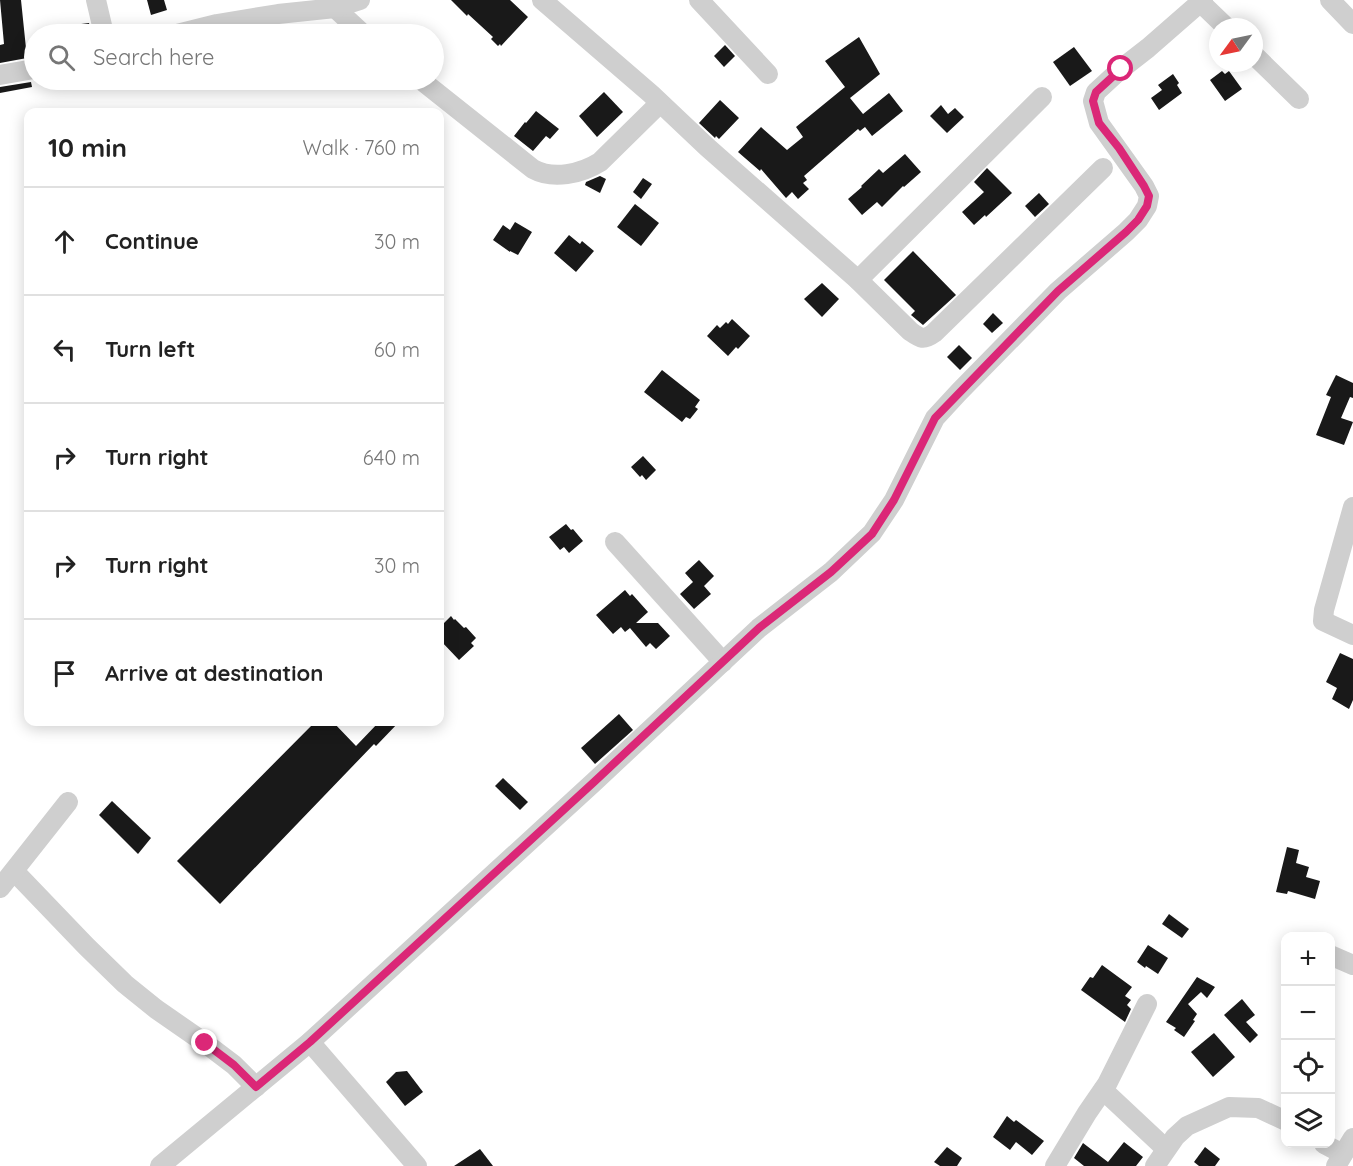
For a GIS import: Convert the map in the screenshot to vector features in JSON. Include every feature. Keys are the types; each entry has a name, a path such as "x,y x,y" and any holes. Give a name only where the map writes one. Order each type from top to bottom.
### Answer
{"street":[{"path":"96,0 102,24"},
{"path":"217,24 276,7 335,8 360,0"},
{"path":"542,0 858,280 920,338 928,338 934,333 1103,168"},
{"path":"699,0 768,74"},
{"path":"1330,0 1353,24"},
{"path":"160,1166 310,1042 586,790 759,628 831,572 872,534 894,500 935,418 1058,291 1138,220 1147,206 1149,196 1144,186 1099,123 1093,101 1096,92 1201,1 1217,18"},
{"path":"335,8 352,24"},
{"path":"1263,64 1299,99"},
{"path":"0,75 24,71"},
{"path":"434,90 533,169 544,174 574,173 600,162 660,103"},
{"path":"858,280 1042,97"},
{"path":"1353,507 1324,610 1323,621 1353,635"},
{"path":"615,542 723,662"},
{"path":"0,888 68,802"},
{"path":"14,871 125,984 156,1010 234,1065 256,1087"},
{"path":"1335,957 1353,965"},
{"path":"1055,1166 1103,1090 1147,1004"},
{"path":"310,1042 417,1166"},
{"path":"1103,1090 1166,1149"},
{"path":"1155,1166 1175,1137 1187,1126 1229,1107 1258,1108 1281,1119"}],"building":[{"path":"0,0 21,0 24,59 0,63 0,45 4,44"},
{"path":"147,0 164,0 167,10 151,15"},
{"path":"451,0 510,0 528,17 501,46 500,44 498,46 491,39 493,37"},
{"path":"859,37 880,74 850,98 863,114 889,93 903,111 872,136 865,127 860,131 858,129 804,176 807,180 803,183 809,189 798,199 792,192 786,198 761,169 760,171 738,152 761,127 787,150 803,137 796,127 845,87 825,61"},
{"path":"725,45 735,56 724,67 714,56"},
{"path":"1074,47 1092,71 1070,86 1053,62"},
{"path":"1221,72 1225,74 1230,72 1242,89 1225,101 1210,80"},
{"path":"1173,74 1182,93 1159,110 1151,98 1162,90 1158,85"},
{"path":"24,83 24,88 0,93 0,87"},
{"path":"604,92 623,112 597,137 579,116"},
{"path":"720,100 739,118 719,139 699,123"},
{"path":"941,105 948,114 955,108 964,117 947,133 930,116"},
{"path":"536,111 559,129 550,139 546,136 533,151 514,136"},
{"path":"905,154 921,172 882,207 877,202 862,215 848,199 879,169 883,173"},
{"path":"987,168 1012,193 974,225 962,212 984,192 974,182"},
{"path":"600,176 606,179 600,193 585,185 586,182"},
{"path":"643,178 652,184 641,199 633,192"},
{"path":"1039,193 1049,204 1035,217 1025,206"},
{"path":"635,204 659,223 641,246 617,227"},
{"path":"515,222 532,232 518,255 493,240 503,225 510,230"},
{"path":"569,235 580,244 582,241 594,251 576,272 554,253"},
{"path":"913,251 956,295 923,325 911,315 915,311 884,280"},
{"path":"822,283 839,299 822,317 804,299"},
{"path":"993,313 1003,323 992,333 983,324"},
{"path":"732,319 750,336 728,356 707,336 717,325 720,328"},
{"path":"959,345 972,358 960,370 947,357"},
{"path":"662,370 700,400 695,407 698,409 690,419 686,417 682,422 644,392"},
{"path":"1336,375 1353,383 1353,398 1350,397 1341,418 1353,422 1344,445 1316,435 1331,397 1326,395"},
{"path":"643,456 656,470 646,480 631,467"},
{"path":"566,524 583,541 569,553 564,547 560,550 549,537"},
{"path":"699,560 714,576 704,586 711,594 694,609 680,594 693,582 685,573"},
{"path":"625,590 630,596 632,594 648,612 636,623 658,623 670,636 656,649 650,643 646,647 630,628 625,632 621,627 613,634 596,615"},
{"path":"451,616 476,638 471,643 474,646 459,660 444,644 444,623"},
{"path":"1340,653 1353,659 1353,700 1349,709 1332,699 1337,688 1326,682"},
{"path":"619,714 633,730 595,764 581,748"},
{"path":"311,726 337,726 356,746 375,726 395,726 376,746 374,744 220,904 177,861"},
{"path":"503,778 528,802 520,810 495,786"},
{"path":"112,801 151,838 138,854 99,815"},
{"path":"1287,847 1299,850 1296,863 1309,867 1306,877 1320,881 1315,899 1288,891 1287,894 1276,892"},
{"path":"1169,914 1189,929 1182,938 1162,924"},
{"path":"1148,945 1168,958 1158,974 1137,962"},
{"path":"1102,965 1132,987 1125,996 1131,1000 1127,1005 1131,1009 1125,1022 1081,990"},
{"path":"1197,977 1215,987 1207,998 1201,992 1188,1004 1197,1014 1184,1037 1166,1022"},
{"path":"1242,999 1255,1015 1246,1022 1258,1035 1250,1043 1224,1015"},
{"path":"1214,1033 1235,1057 1213,1077 1191,1052"},
{"path":"407,1071 423,1092 405,1106 386,1082 396,1072"},
{"path":"1007,1116 1044,1141 1032,1155 1016,1142 1010,1150 993,1137"},
{"path":"1124,1142 1143,1157 1136,1166 1084,1166 1074,1158 1083,1143 1108,1162"},
{"path":"947,1147 962,1158 957,1166 940,1166 934,1162"},
{"path":"1205,1147 1220,1159 1215,1166 1199,1166 1194,1162"},
{"path":"480,1149 493,1166 454,1166"}],"route":[{"path":"205,1043 234,1065 256,1087 310,1042 759,628 831,572 872,534 894,500 935,418 1058,291 1138,220 1147,206 1149,196 1144,186 1099,123 1094,109 1093,101 1096,92 1121,69"}]}
